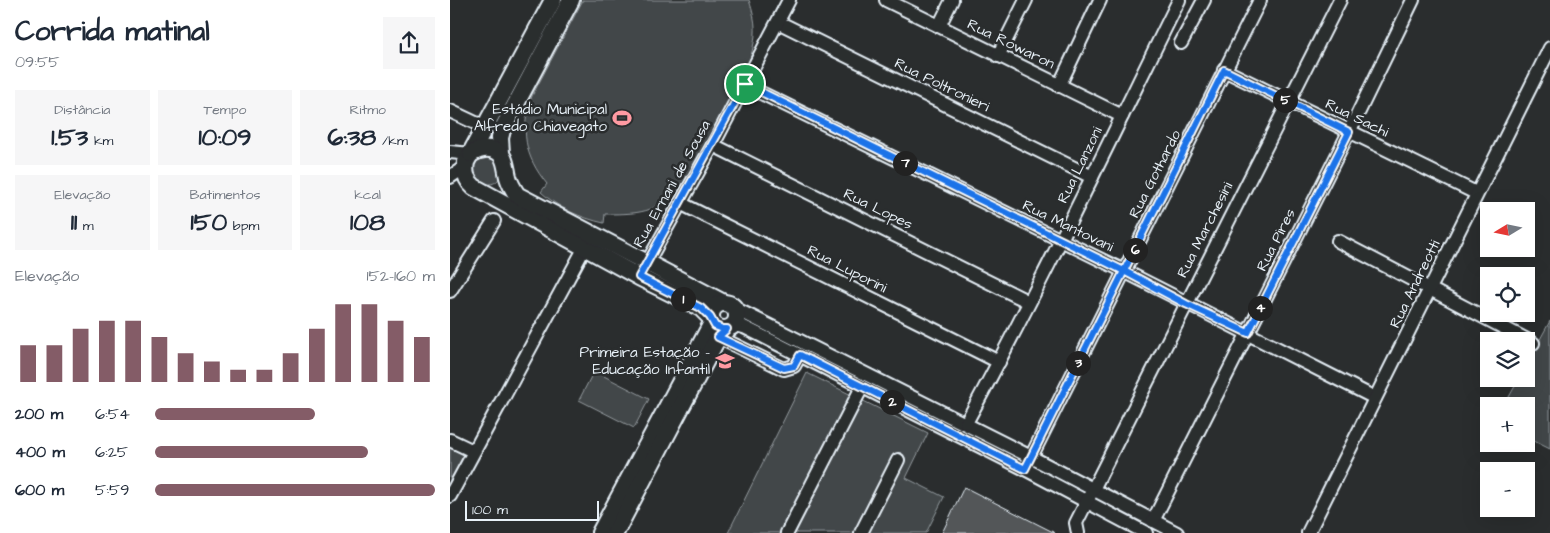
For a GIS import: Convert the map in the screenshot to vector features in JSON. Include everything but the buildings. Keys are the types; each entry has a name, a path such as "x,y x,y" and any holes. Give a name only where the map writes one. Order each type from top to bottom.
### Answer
{"main road":[{"path":"461,166 553,0"},
{"path":"501,154 500,138 502,130 571,0"},
{"path":"461,166 480,149 496,150 506,162 508,176 512,188 517,195 643,270 701,308 720,326"},
{"path":"461,166 468,182 585,247 728,305 737,315 720,326 600,533"},
{"path":"482,191 495,189 508,176"},
{"path":"720,326 712,309 718,303 728,305"},
{"path":"615,533 720,326"}],"street":[{"name":"Rua Ernani de Sousa","path":"643,270 789,0"},
{"name":"Rua Rowaron","path":"886,0 1122,116"},
{"path":"939,26 952,0"},
{"path":"998,56 1026,0"},
{"path":"1059,86 1100,0"},
{"name":"Rua Lanzoni","path":"966,423 1060,241 1179,0"},
{"path":"1181,42 1204,0"},
{"name":"Rua Gothardo","path":"1025,469 1260,0"},
{"name":"Rua Marchesini","path":"1078,533 1076,523 1340,0"},
{"name":"Rua Pires","path":"1153,521 1349,132 1413,0"},
{"name":"Rua Poltronieri","path":"778,22 1092,177"},
{"name":"Rua Andreotti","path":"1308,533 1550,48"},
{"name":"Rua Sachi","path":"1224,70 1476,193"},
{"name":"Rua Mantovani","path":"745,84 1124,271 1375,398"},
{"path":"450,111 484,127"},
{"name":"Rua Lopes","path":"712,145 1029,302"},
{"path":"450,152 461,166 450,181"},
{"name":"Rua Luporini","path":"680,203 999,362"},
{"path":"450,291 494,221"},
{"path":"1338,241 1512,332"},
{"path":"450,496 585,247"},
{"path":"728,305 966,423 1177,533"},
{"path":"720,326 784,368 794,366 800,355"},
{"path":"720,326 744,327 1025,469 1146,533"},
{"path":"788,533 862,387"},
{"path":"450,440 473,452"},
{"path":"861,533 898,460"}],"shaded area":[{"name":"Estádio Municipal Alfredo Chiavegato","path":"583,0 749,0 755,23 755,36 750,59 686,181 659,205 641,212 605,214 604,223 570,212 541,192 547,184 533,163 526,142 526,120 532,96"},
{"path":"479,156 494,156 502,174 496,182 486,184 474,179 472,164"},
{"path":"1550,321 1550,449 1535,442 1535,397 1509,397 1515,387 1535,387 1535,348"},
{"path":"594,371 649,399 634,428 579,400"},
{"path":"807,373 928,433 906,478 944,497 926,533 728,533"},
{"path":"450,444 468,453 450,487"}],"place":[{"name":"Estádio Municipal Alfredo Chiavegato","path":"622,118"},
{"name":"Primeira Estação - Educação Infantil","path":"725,361"}],"route":[{"path":"745,84 639,277 701,308 710,317 715,326 727,329 718,337 784,368 794,366 800,355 1025,469 1124,271 1186,304 1248,333 1349,132 1224,70 1124,271 745,84"}]}
